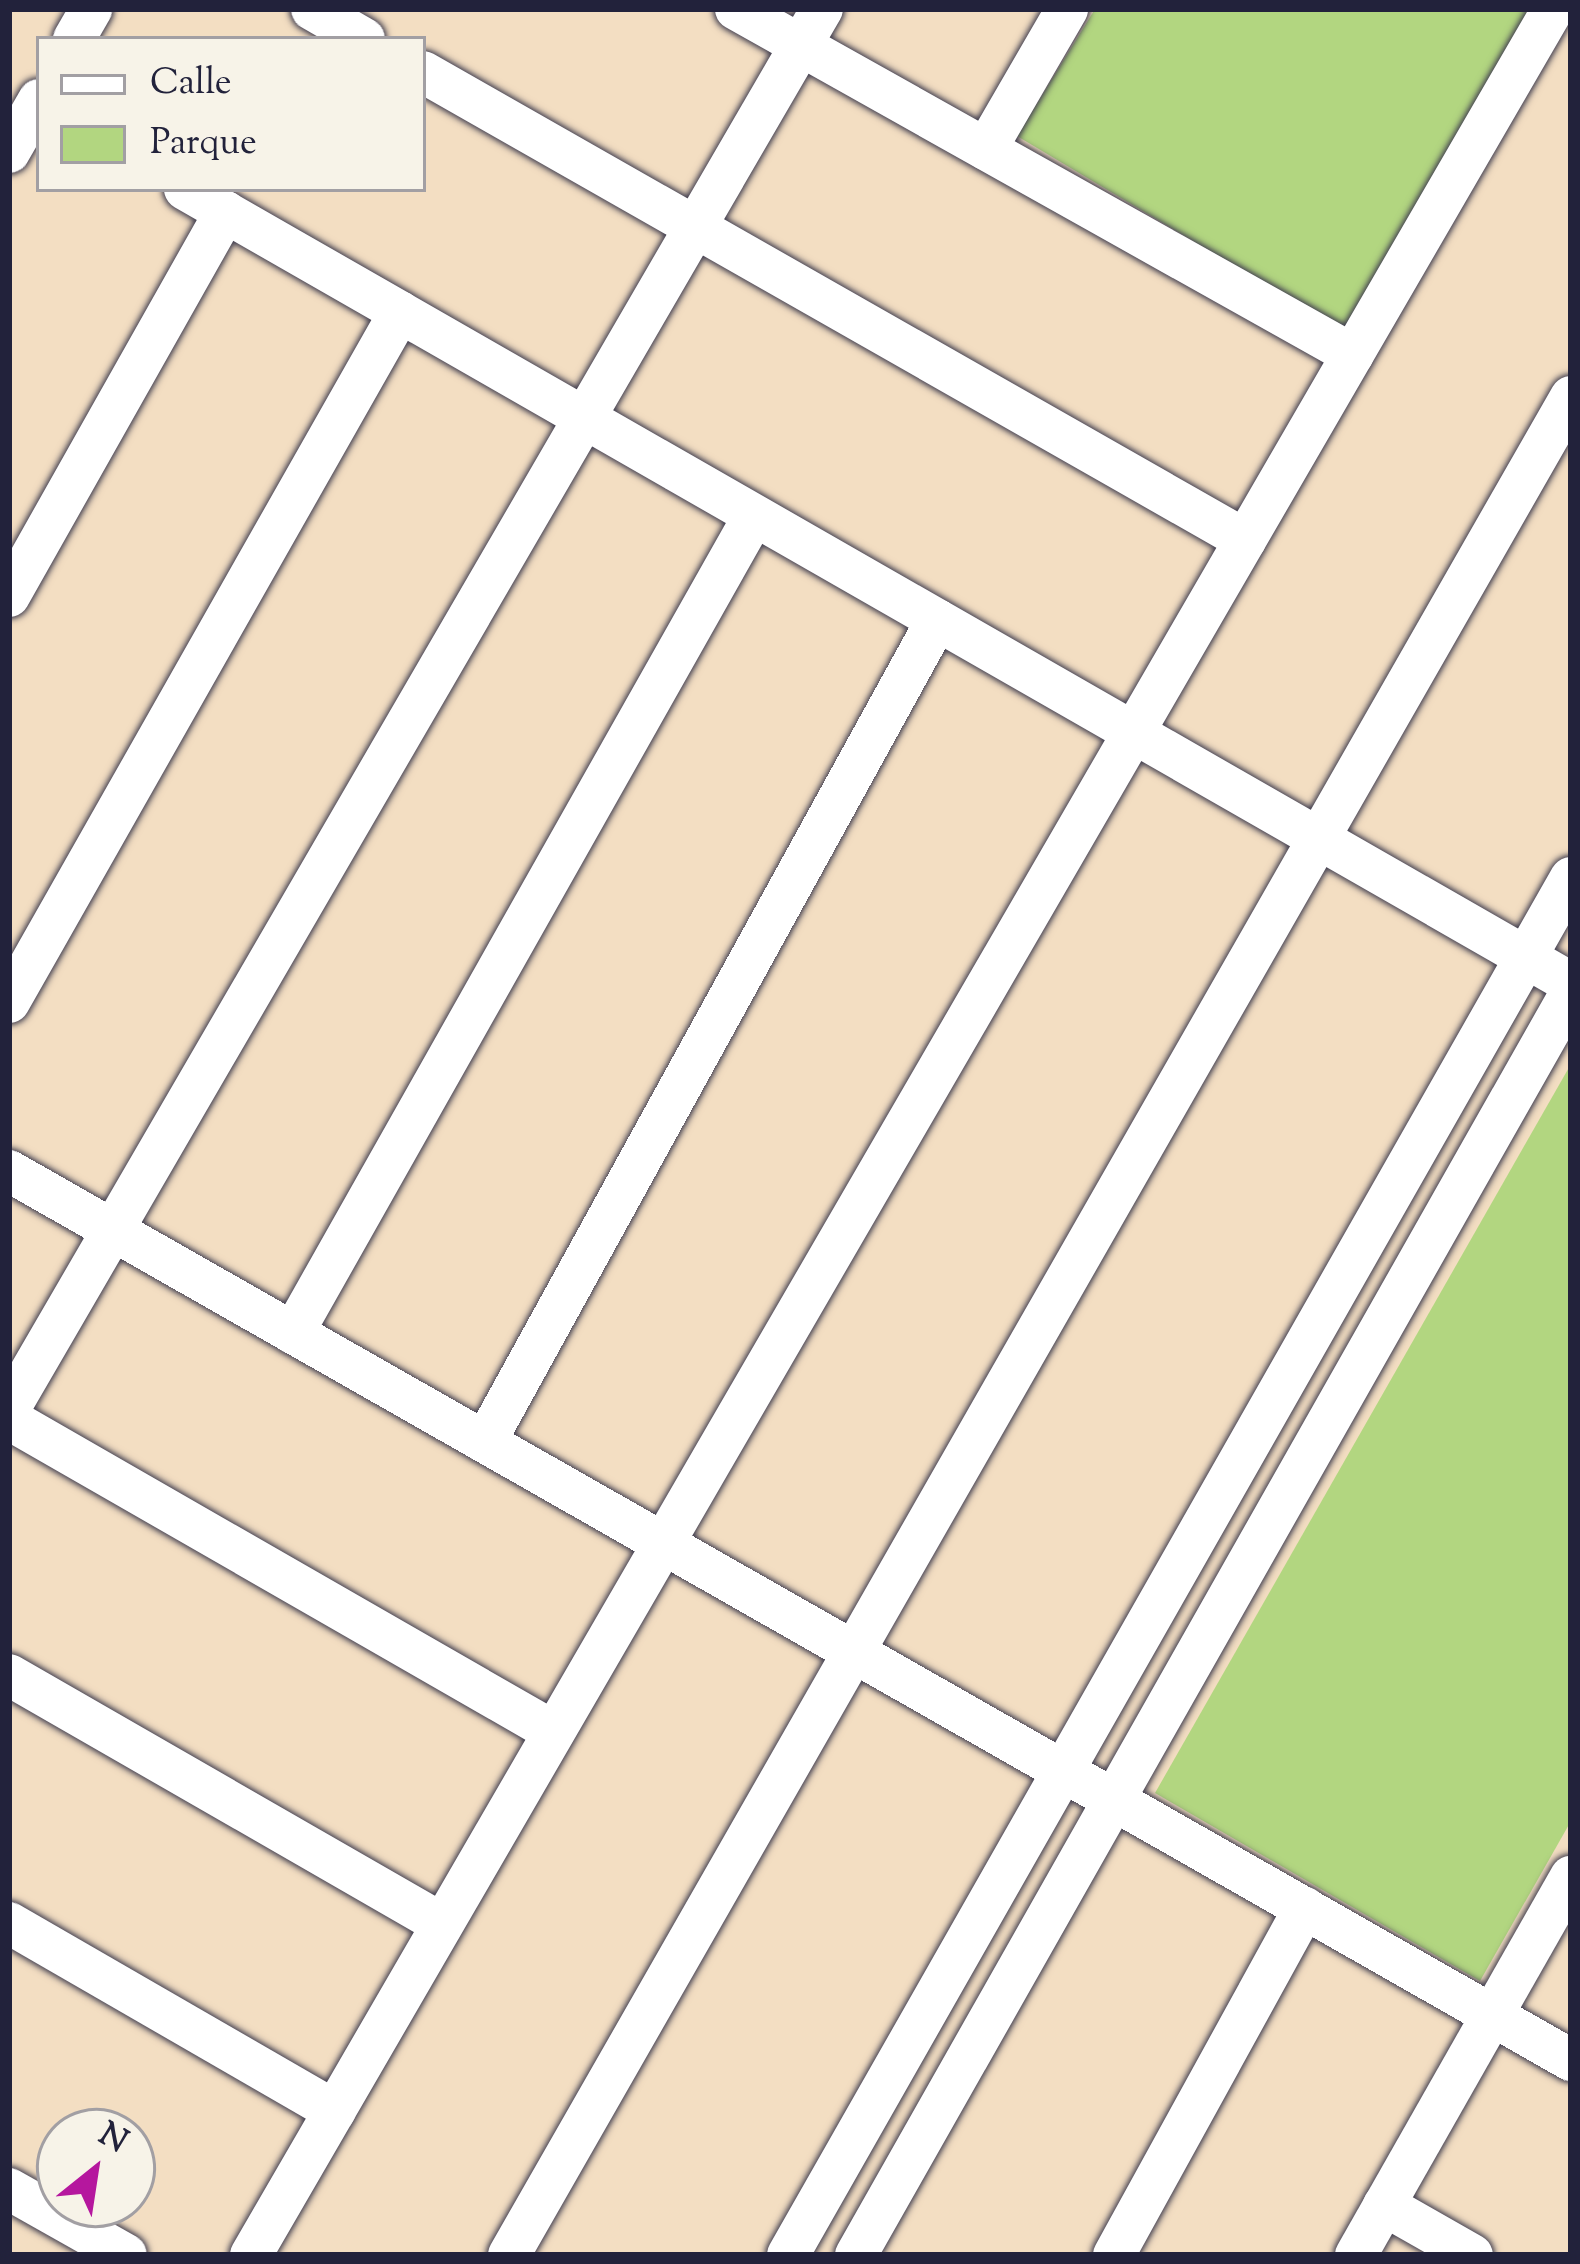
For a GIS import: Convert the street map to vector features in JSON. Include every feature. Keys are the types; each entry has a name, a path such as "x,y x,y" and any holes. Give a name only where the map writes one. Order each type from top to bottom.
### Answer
{"street":[{"path":"76,36 91,9"},
{"path":"312,9 359,36"},
{"path":"736,9 812,27 986,149 1353,355"},
{"path":"986,149 1067,9"},
{"path":"250,2255 1553,9"},
{"path":"9,1409 812,27"},
{"path":"426,74 1245,540"},
{"path":"9,152 31,99"},
{"path":"189,192 1571,983"},
{"path":"9,596 225,212"},
{"path":"9,1002 400,312"},
{"path":"509,2255 1571,398"},
{"path":"293,1333 754,516"},
{"path":"485,1442 938,620"},
{"path":"788,2255 1571,878"},
{"path":"856,2255 1571,993"},
{"path":"9,1171 1571,2060"},
{"path":"9,1419 554,1732"},
{"path":"9,1676 442,1924"},
{"path":"1356,2255 1571,1877"},
{"path":"1114,2255 1305,1908"},
{"path":"9,1923 334,2110"},
{"path":"9,2188 126,2255"},
{"path":"1384,2205 1472,2255"}],"green space":[{"path":"1095,9 1529,9 1344,331 1017,136"},
{"path":"1571,1064 1571,1821 1480,1981 1155,1793"}]}
